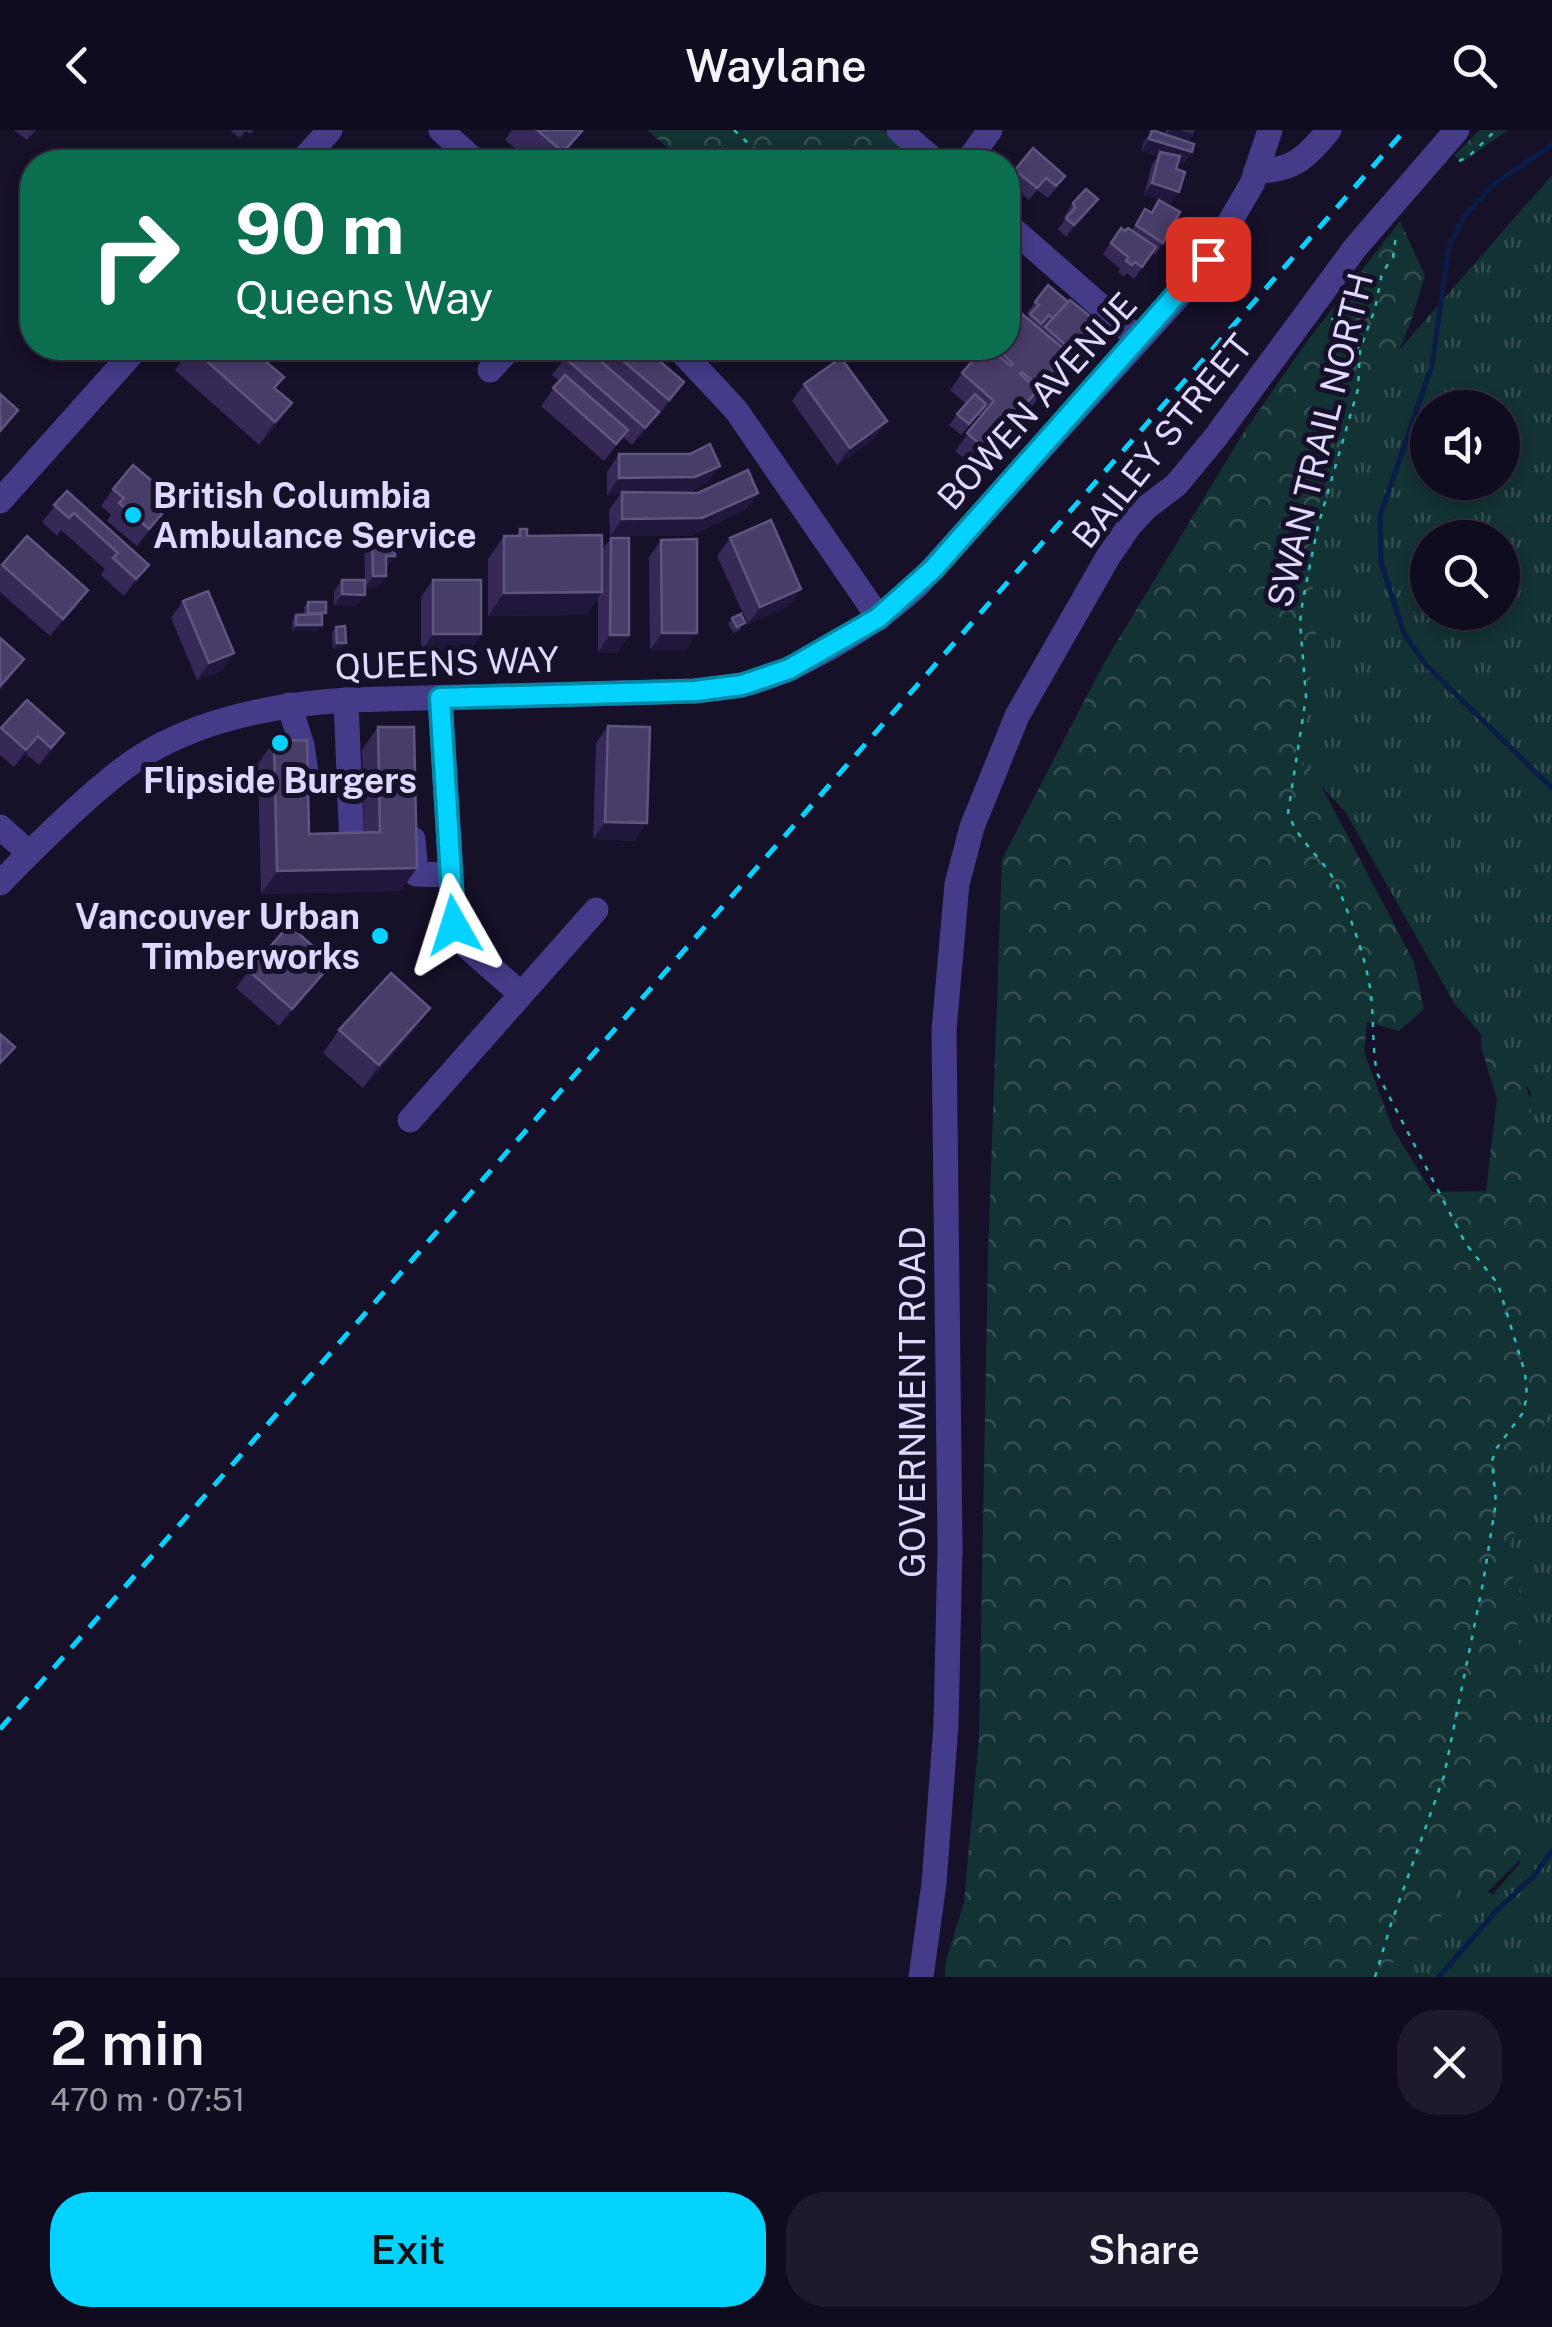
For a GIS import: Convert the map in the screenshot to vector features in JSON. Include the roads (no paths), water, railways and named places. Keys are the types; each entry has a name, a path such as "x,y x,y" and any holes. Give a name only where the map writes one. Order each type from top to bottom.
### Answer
{"street":[{"path":"312,150 330,130"},
{"path":"441,130 463,150"},
{"path":"899,130 922,150"},
{"name":"BOWEN AVENUE","path":"878,618 916,588 1192,280 1234,218 1270,130"},
{"path":"1256,171 1278,171 1292,166 1329,130"},
{"name":"BAILEY STREET","path":"972,827 1018,716 1108,557 1147,507 1176,485 1206,450 1383,214 1457,130"},
{"path":"1020,236 1139,340"},
{"path":"0,501 125,360"},
{"path":"490,370 499,360"},
{"path":"689,360 736,410 878,618"},
{"name":"QUEENS WAY","path":"0,883 121,770 215,723 289,704 695,691 742,685 789,669 878,618"},
{"path":"440,698 454,925 463,943 521,994"},
{"path":"308,850 352,849 346,700"},
{"path":"289,704 306,764 307,798"},
{"path":"414,768 444,768"},
{"path":"413,822 416,874 449,875"},
{"path":"0,827 29,853"},
{"name":"GOVERNMENT ROAD","path":"920,1977 934,1883 947,1706 950,1547 944,1030 957,884 972,827"},
{"path":"410,1120 596,910"}],"waterway":[{"path":"1552,145 1494,184 1465,215 1449,246 1432,365 1380,516 1381,562 1404,634 1426,665 1552,788"},
{"path":"1439,1977 1497,1910 1534,1876 1552,1851"}],"railway":[{"path":"0,1729 1405,130"}],"place":[{"name":"British Columbia Ambulance Service","path":"133,515"},
{"name":"Flipside Burgers","path":"280,743"},
{"name":"Vancouver Urban Timberworks","path":"380,936"}]}
